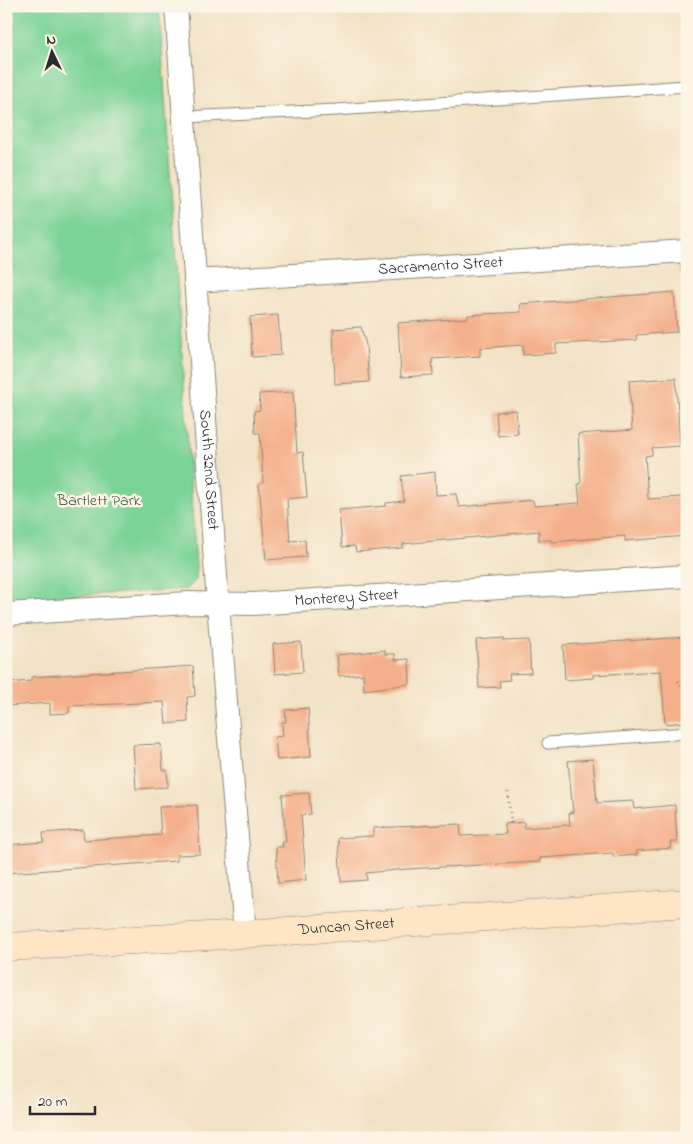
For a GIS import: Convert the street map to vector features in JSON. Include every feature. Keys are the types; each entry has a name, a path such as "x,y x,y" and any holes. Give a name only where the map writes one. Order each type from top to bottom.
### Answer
{"street":[{"name":"South 32nd Street","path":"176,6 218,604 245,934"},
{"name":"Sacramento Street","path":"195,281 686,257"},
{"name":"Monterey Street","path":"6,614 188,603 288,602 687,576"},
{"name":"Duncan Street","path":"6,947 245,934 687,904"}],"lane":[{"path":"183,117 336,110 687,86"},
{"path":"548,743 687,733"}],"path":[{"path":"678,681 687,693"},
{"path":"508,792 511,823"}],"green space":[{"name":"Bartlett Park","path":"6,6 159,6 196,568 196,580 187,589 6,600"}],"building":[{"path":"674,292 677,332 636,335 637,340 556,344 556,353 523,355 523,345 480,348 480,356 432,359 433,375 401,377 398,323 468,318 468,315 521,312 520,304"},
{"path":"278,315 281,355 252,357 250,317"},
{"path":"361,327 366,345 369,382 335,384 333,329"},
{"path":"676,378 680,446 652,448 652,455 645,456 648,499 682,497 683,502 687,501 687,536 625,541 625,536 552,542 551,540 539,540 539,531 403,544 403,548 356,552 355,546 342,547 339,510 386,506 386,503 404,501 401,476 435,472 436,495 456,494 459,507 533,500 534,506 580,503 578,484 581,484 578,434 632,430 629,381"},
{"path":"293,392 297,453 303,452 307,497 287,499 290,541 305,540 306,557 266,560 259,484 263,483 260,433 255,433 254,411 260,410 259,394"},
{"path":"516,410 518,434 498,436 496,412"},
{"path":"687,637 687,722 665,724 661,671 593,675 593,678 565,680 563,645"},
{"path":"504,638 504,641 529,640 531,673 509,674 510,680 499,681 500,687 479,688 476,640"},
{"path":"301,642 303,672 275,674 273,644"},
{"path":"385,650 385,654 395,654 395,660 409,659 410,684 364,690 363,674 339,676 337,655"},
{"path":"193,666 195,696 187,697 188,722 166,724 164,702 69,706 69,713 50,714 50,703 6,706 6,683 31,681 31,677"},
{"path":"308,708 311,757 277,760 275,737 283,736 282,722 286,722 285,710"},
{"path":"161,744 163,770 167,770 168,787 136,789 133,745"},
{"path":"593,759 597,803 633,801 634,809 675,805 677,842 670,842 671,848 637,851 637,855 613,857 613,853 540,858 540,862 366,873 367,880 341,882 338,838 373,836 373,828 460,824 461,836 506,834 505,824 524,822 524,828 570,825 569,813 573,812 568,761"},
{"path":"309,793 311,814 301,815 306,880 278,883 276,847 283,847 282,842 286,842 282,795"},
{"path":"197,805 200,854 177,855 177,861 6,873 6,845 44,842 43,833 83,830 84,840 161,835 159,807"}]}
